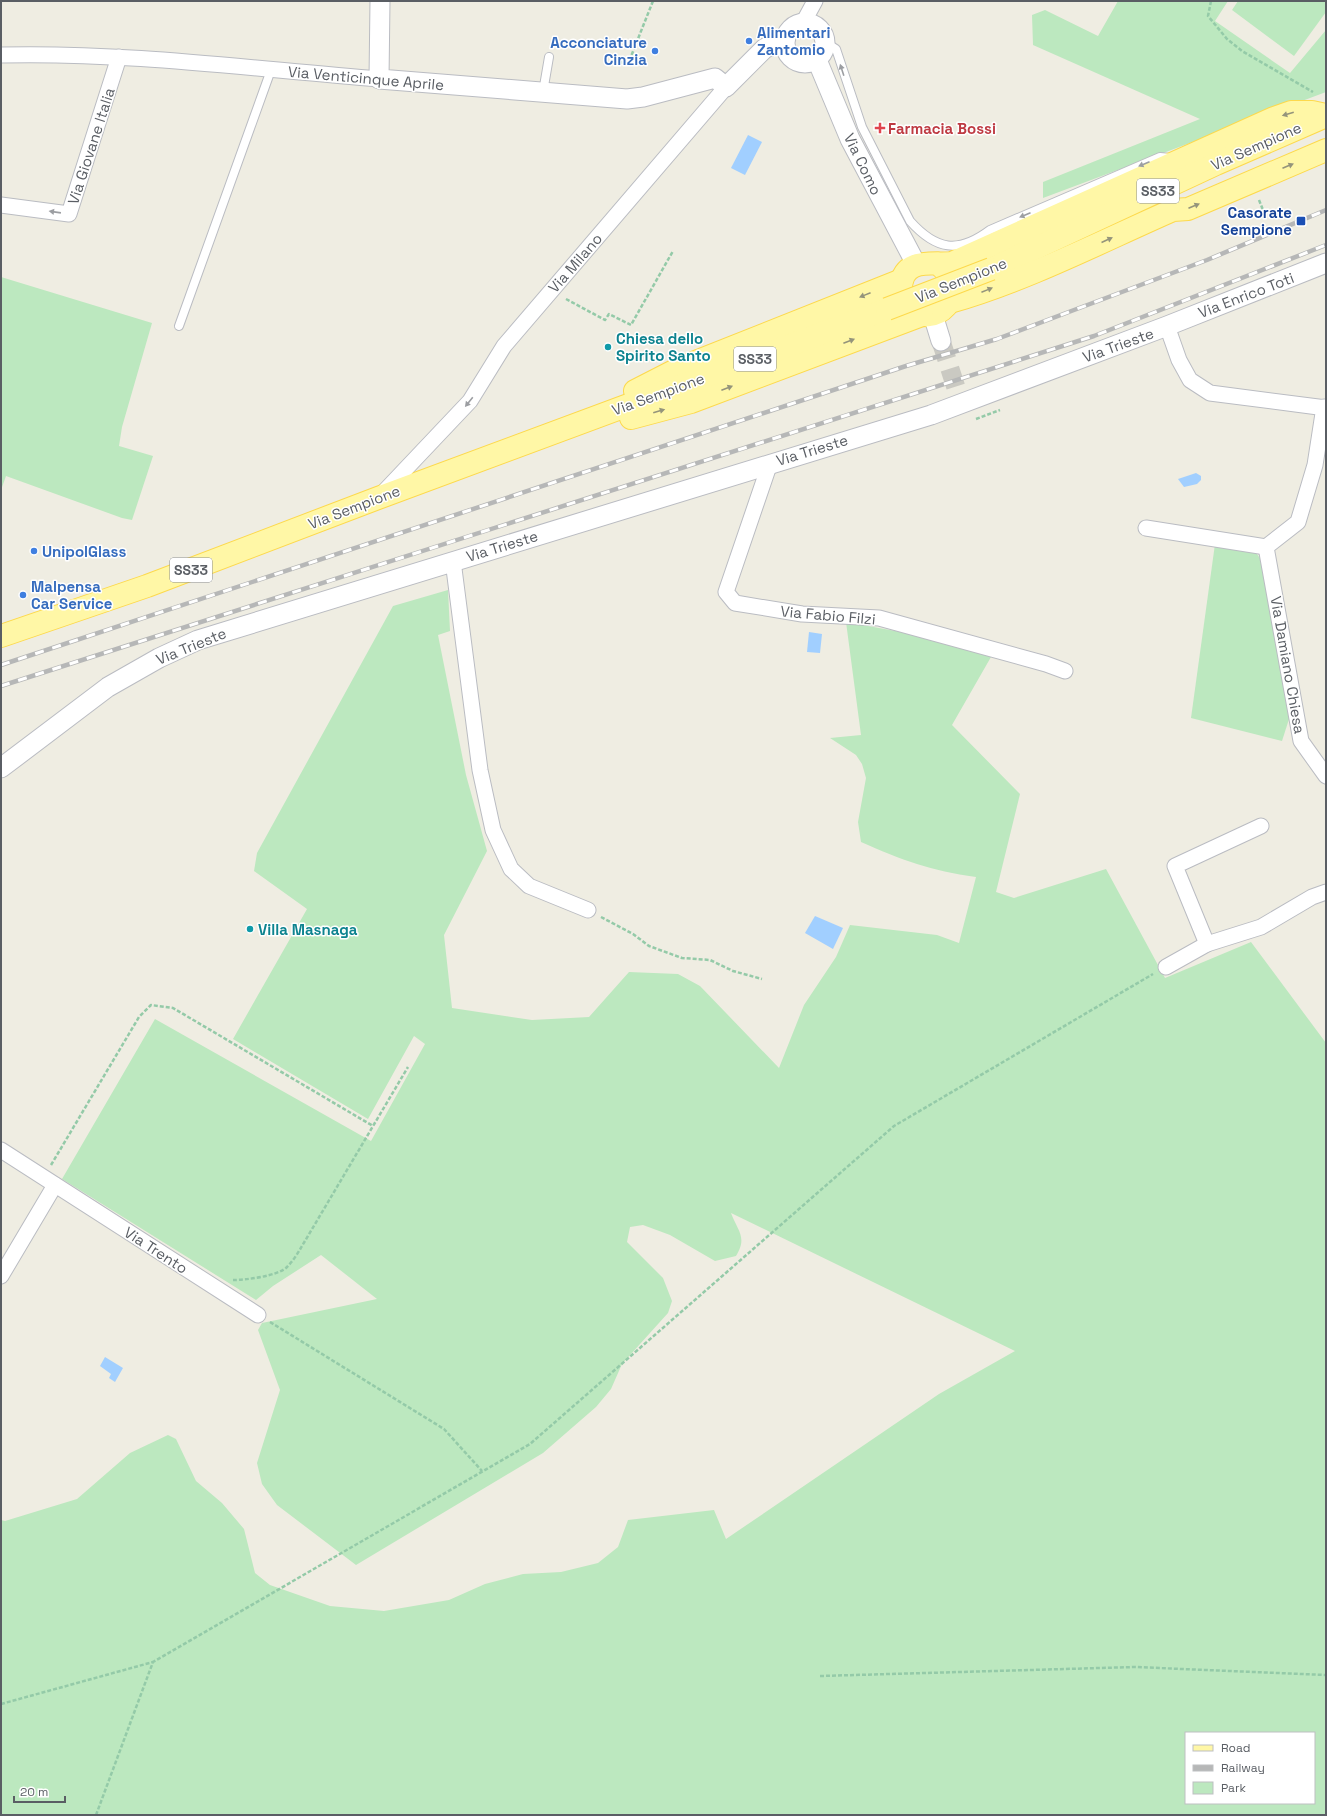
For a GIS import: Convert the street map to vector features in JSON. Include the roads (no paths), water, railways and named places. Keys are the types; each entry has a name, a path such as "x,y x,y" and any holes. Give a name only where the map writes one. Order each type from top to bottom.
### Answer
{"main road":[{"path":"927,315 912,310 904,302 901,292 902,280 907,271 916,264 927,262 938,264 952,263 1182,159 1291,112 1312,112 1326,116"},
{"name":"Via Sempione","path":"5,632 147,586 580,422 887,310 990,269 1216,164 1326,116"},
{"path":"950,302 977,294 1069,257 1173,210 1188,209 1326,150"},
{"path":"580,422 602,426 691,402 943,310 950,302 954,291 952,280 947,271 938,264"},
{"path":"622,407 637,389 678,369 902,280"}],"street":[{"path":"379,79 380,1"},
{"path":"803,23 814,1"},
{"path":"803,23 813,25 817,28 821,32 825,42 823,51 817,60 806,64 795,61 787,54 784,42 787,33 794,26 803,23"},
{"name":"Via Milano","path":"378,498 470,401 504,346 726,87 765,48 784,42"},
{"name":"Via Venticinque Aprile","path":"1,55 46,54 119,57 627,99 643,97 715,78 726,87"},
{"name":"Via Giovane Italia","path":"1,205 69,214 119,57"},
{"name":"Via Como","path":"817,60 845,105 850,139 916,264"},
{"name":"Via Enrico Toti","path":"1167,326 1326,263"},
{"path":"927,315 940,341"},
{"path":"1146,528 1266,547 1298,522 1315,465 1325,408 1210,393 1190,380 1179,360 1167,326"},
{"name":"Via Trieste","path":"1,768 108,687 159,658 198,640 770,463 960,399 1167,326"},
{"name":"Via Fabio Filzi","path":"770,463 726,592 735,603 802,614 879,618 1046,664 1065,671"},
{"name":"Via Damiano Chiesa","path":"1266,547 1301,741 1326,776"},
{"name":"Via Trieste","path":"453,561 480,770 493,830 511,869 529,886 588,910"},
{"path":"1207,944 1175,866 1261,826"},
{"path":"1166,967 1207,944 1261,927 1312,897 1326,892"},
{"name":"Via Trento","path":"1,1150 258,1315"},
{"path":"1,1276 49,1181"}],"lane":[{"path":"825,42 836,49 845,105 862,127 910,221 921,233 938,244 961,245 976,240 990,230 1160,157 1182,159"},
{"path":"542,93 549,57"},
{"path":"179,326 271,70"}],"water":[{"path":"748,135 762,142 745,175 731,168"},
{"path":"1196,473 1201,476 1201,480 1197,484 1184,487 1178,479"},
{"path":"809,632 822,634 820,653 807,652"},
{"path":"815,916 843,928 833,949 805,933"},
{"path":"105,1357 123,1368 115,1382 109,1378 111,1374 100,1366"}],"tunnel":[{"path":"941,341 958,394"}],"railway":[{"path":"1,665 906,366 997,339 1207,260 1326,210"},
{"path":"1,686 1094,336 1326,245"}],"place":[{"name":"Alimentari Zantomio","path":"749,41"},
{"name":"Acconciature Cinzia","path":"655,51"},
{"name":"Farmacia Bossi","path":"880,128"},
{"name":"Casorate Sempione","path":"1301,221"},
{"name":"Chiesa dello Spirito Santo","path":"608,347"},
{"name":"UnipolGlass","path":"34,551"},
{"name":"Malpensa Car Service","path":"23,595"},
{"name":"Villa Masnaga","path":"250,929"}]}
